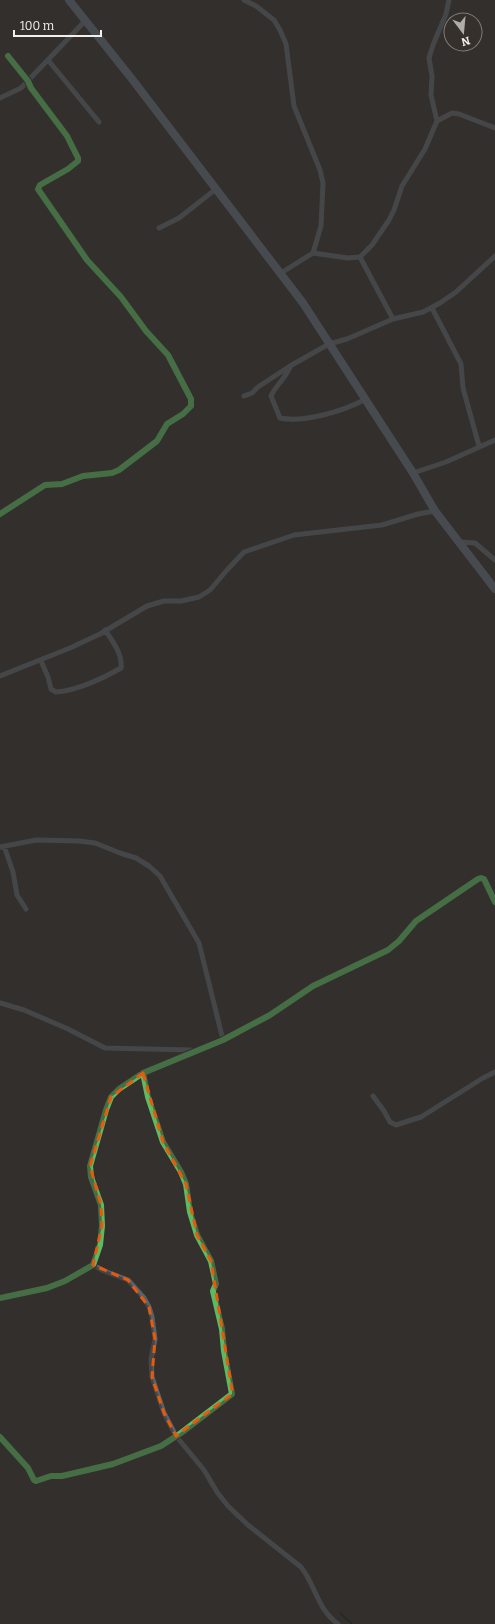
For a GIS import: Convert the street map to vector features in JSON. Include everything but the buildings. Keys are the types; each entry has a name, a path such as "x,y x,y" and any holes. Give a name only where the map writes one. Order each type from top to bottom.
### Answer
{"highway":[{"path":"69,0 132,79 303,303 413,474 435,511 495,589"}],"street":[{"path":"244,0 256,6 274,20 286,44 294,106 320,170 323,183 321,226 313,253"},
{"path":"281,273 313,253 348,258 360,257 372,245 385,225 394,210 402,186 426,149 437,121 431,95 432,76 429,58 446,14 449,0"},
{"path":"0,98 12,94 28,81 85,21"},
{"path":"0,514 45,485 62,484 83,476 112,473 119,470 157,441 167,424 184,414 191,406 191,399 168,355 146,331 121,297 87,260 38,189 40,185 68,169 78,161 78,158 67,136 31,88 28,81 8,56"},
{"path":"48,60 99,122"},
{"path":"437,121 452,114 459,114 495,128"},
{"path":"159,228 179,218 216,189"},
{"path":"244,396 252,393 258,387 290,366 329,344 347,339 393,319 423,312 432,308 456,292 495,256"},
{"path":"360,257 393,319"},
{"path":"432,308 443,332 461,364 463,388 479,446"},
{"path":"290,366 285,379 280,383 271,396 280,418 291,419 323,415 364,400"},
{"path":"413,474 446,462 495,440"},
{"path":"0,676 41,661 70,648 158,602 192,600 199,597 210,590 226,570 244,552 294,535 382,525 418,514 435,511"},
{"path":"460,542 475,543 495,560"},
{"path":"41,661 48,677 51,690 56,692 72,690 106,677 121,668 121,664 116,648 105,630"},
{"path":"26,909 17,895 14,872 2,847 36,840 95,843 136,858 149,866 160,876 200,943 222,1040"},
{"path":"0,1298 47,1288 65,1282 93,1265 100,1245 102,1226 101,1205 91,1177 90,1166 111,1097 119,1089 143,1072 194,1050 222,1040 270,1015 313,986 388,950 399,941 416,921 478,879 484,879 495,902"},
{"path":"0,1003 24,1010 68,1029 104,1048 194,1050"},
{"path":"0,1437 28,1468 36,1481 51,1476 62,1476 113,1464 161,1446 232,1394 226,1364 222,1329 213,1291 216,1284 210,1261 197,1235 190,1212 186,1184 181,1172 163,1142 148,1097 143,1072"},
{"path":"373,1096 384,1110 390,1122 396,1125 421,1117 495,1072"},
{"path":"93,1265 128,1280 144,1298 149,1307 155,1339 151,1359 152,1377 164,1413 176,1436 204,1470 217,1492 228,1506 248,1525 301,1566 324,1610 338,1624"}],"highlighted area":[{"path":"143,1073 163,1142 186,1184 197,1235 211,1261 232,1390 232,1394 176,1436 164,1413 152,1377 155,1339 149,1307 128,1280 93,1265 102,1226 101,1205 90,1166 111,1097"}],"waterway":[{"path":"340,1613 352,1624"}],"cycle path":[{"path":"0,514 45,485 62,484 83,476 112,473 119,470 157,441 167,424 183,414 191,406 191,399 168,355 146,331 121,297 87,260 38,189 40,185 68,169 78,161 78,158 67,136 31,88 28,81 8,56"},
{"path":"0,1298 47,1288 65,1281 93,1265 100,1245 102,1226 101,1205 91,1177 90,1166 106,1110 111,1097 119,1089 143,1073 223,1040 270,1015 313,986 388,950 399,941 416,921 478,879 484,879 495,902"},
{"path":"0,1437 28,1468 36,1481 51,1476 62,1476 113,1464 161,1446 181,1433 232,1394 224,1351 222,1329 213,1291 216,1284 211,1261 197,1235 190,1212 186,1184 181,1172 163,1142 148,1097 143,1073"}]}
